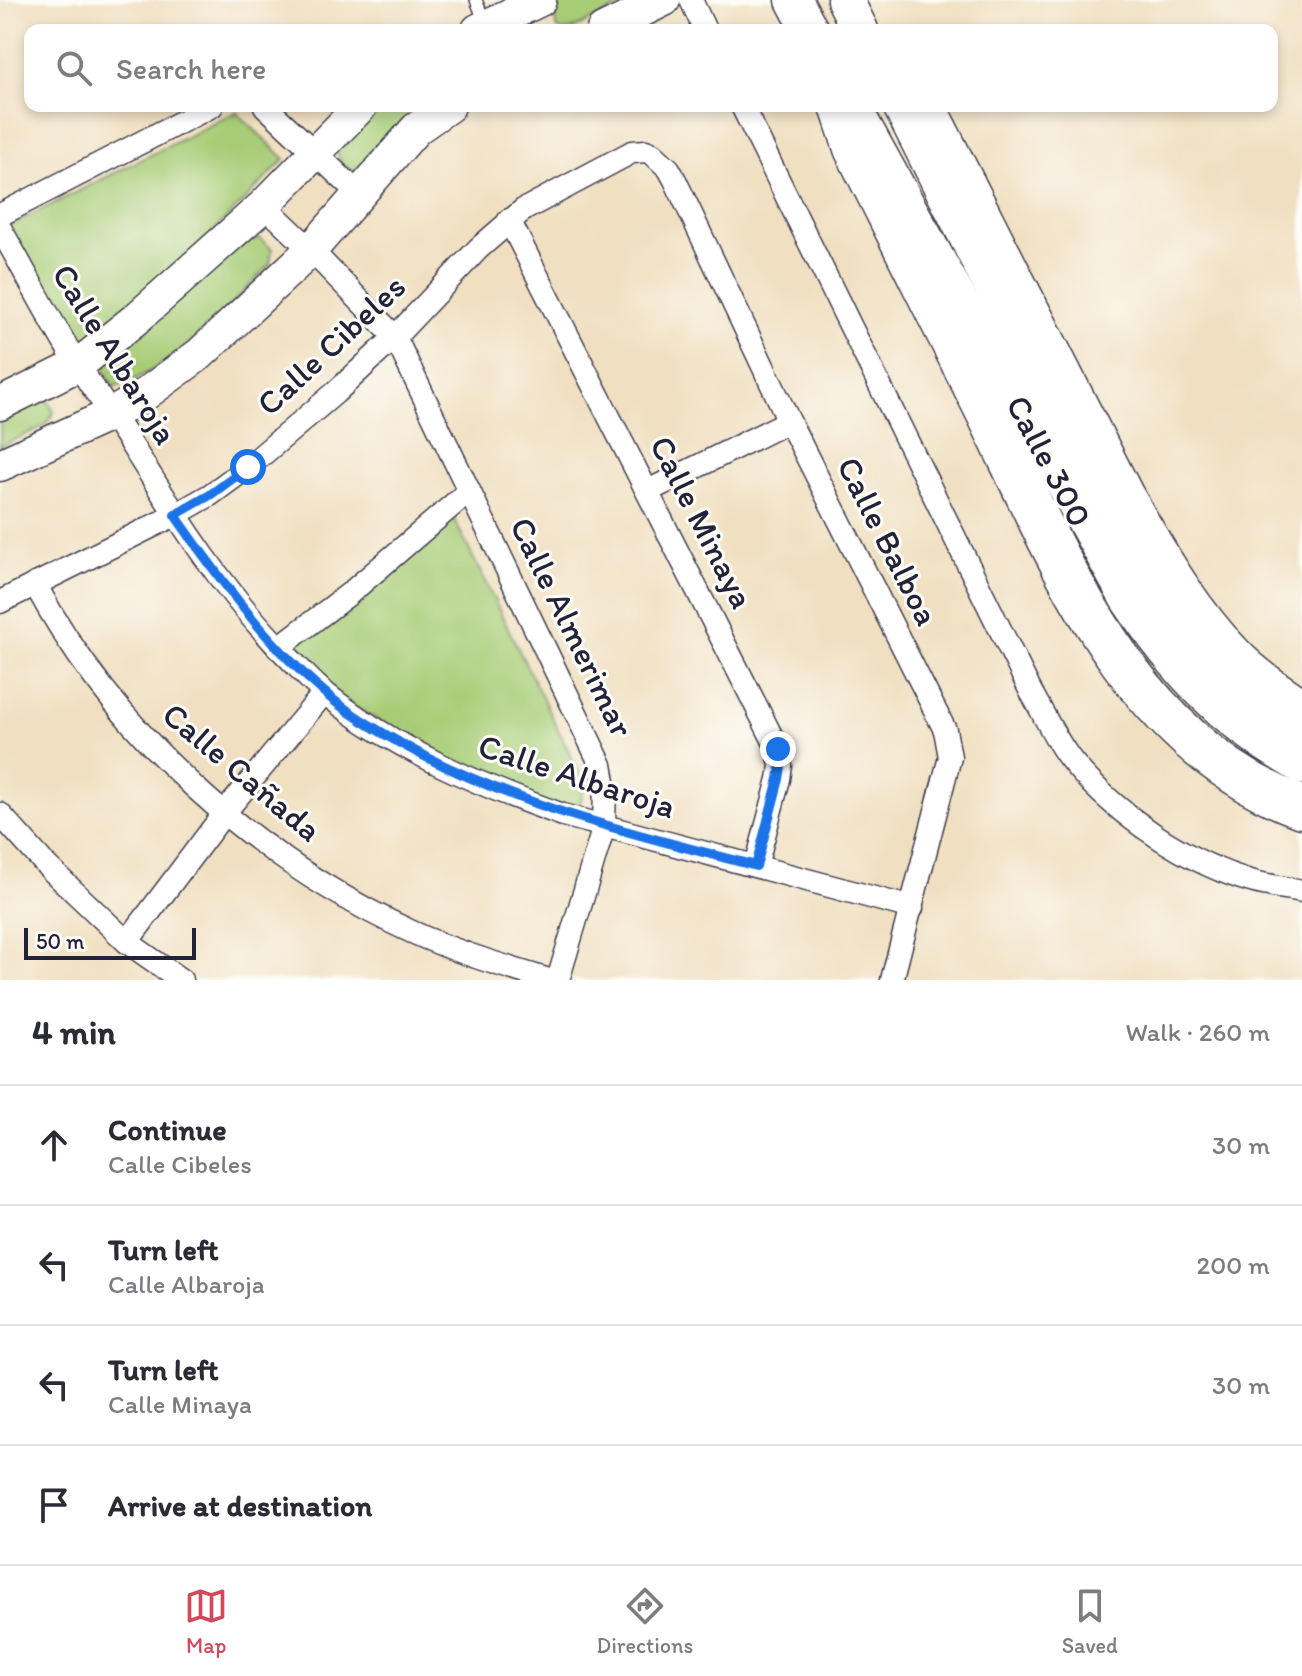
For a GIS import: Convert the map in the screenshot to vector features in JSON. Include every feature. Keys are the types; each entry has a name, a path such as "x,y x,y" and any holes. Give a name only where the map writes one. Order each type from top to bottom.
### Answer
{"highway":[{"path":"843,112 855,148 1053,547 1101,634 1156,705 1210,755 1263,790 1302,807"},
{"path":"927,112 1123,497 1158,556 1191,608 1233,657 1266,686 1302,710"}],"main road":[{"path":"480,19 540,0"},
{"path":"615,24 664,0"},
{"path":"794,0 807,24"},
{"path":"0,404 78,365 168,293 264,205 355,112"},
{"path":"0,465 112,414 200,354 311,250 416,129 440,112"},
{"name":"Calle 300","path":"857,112 1126,599 1162,651 1197,690 1261,745 1302,768"},
{"name":"Calle 300","path":"902,112 1101,507 1143,579 1188,646 1257,709 1302,739"}],"street":[{"path":"691,0 702,24"},
{"path":"0,215 200,112"},
{"path":"272,112 359,194"},
{"path":"745,112 1031,692 1075,764 1106,797 1152,834 1207,863 1252,881 1302,891"},
{"name":"Calle Cibeles","path":"0,602 210,495 335,393 395,337 509,220 565,186 632,152 653,154"},
{"name":"Calle Balboa","path":"653,154 669,169 675,180 789,421 938,714 949,742 950,757 892,980"},
{"name":"Calle Almerimar","path":"264,205 395,337 601,765 605,787 604,826 558,980"},
{"name":"Calle Minaya","path":"509,220 778,749 781,766 779,779 756,866"},
{"name":"Calle Albaroja","path":"0,228 78,365 175,515 238,601 278,648 324,693 380,732 470,780 563,815 912,908"},
{"path":"648,491 789,421"},
{"name":"Calle Almerimar","path":"278,648 349,594 469,491"},
{"name":"Calle Cañada","path":"35,584 59,629 134,726 180,774 265,845 350,900 427,938 483,960 549,980"},
{"path":"127,942 225,812 324,693"},
{"path":"0,814 46,865 127,942 181,980"}],"green space":[{"path":"565,0 634,0 584,24 556,24 554,5"},
{"path":"236,112 285,159 192,253 72,350 7,227"},
{"path":"370,112 418,112 381,150 352,171 341,164 336,148"},
{"path":"259,238 272,249 270,264 236,300 198,336 158,367 113,387 105,371 108,357 234,249"},
{"path":"27,396 48,401 54,412 46,425 0,447 0,410"},
{"path":"452,515 585,784 577,815 480,779 336,696 288,648"}],"route":[{"path":"248,467 210,495 175,515 238,601 278,648 324,693 380,732 424,757 470,780 563,815 756,866 779,779 781,766 778,749"}]}
